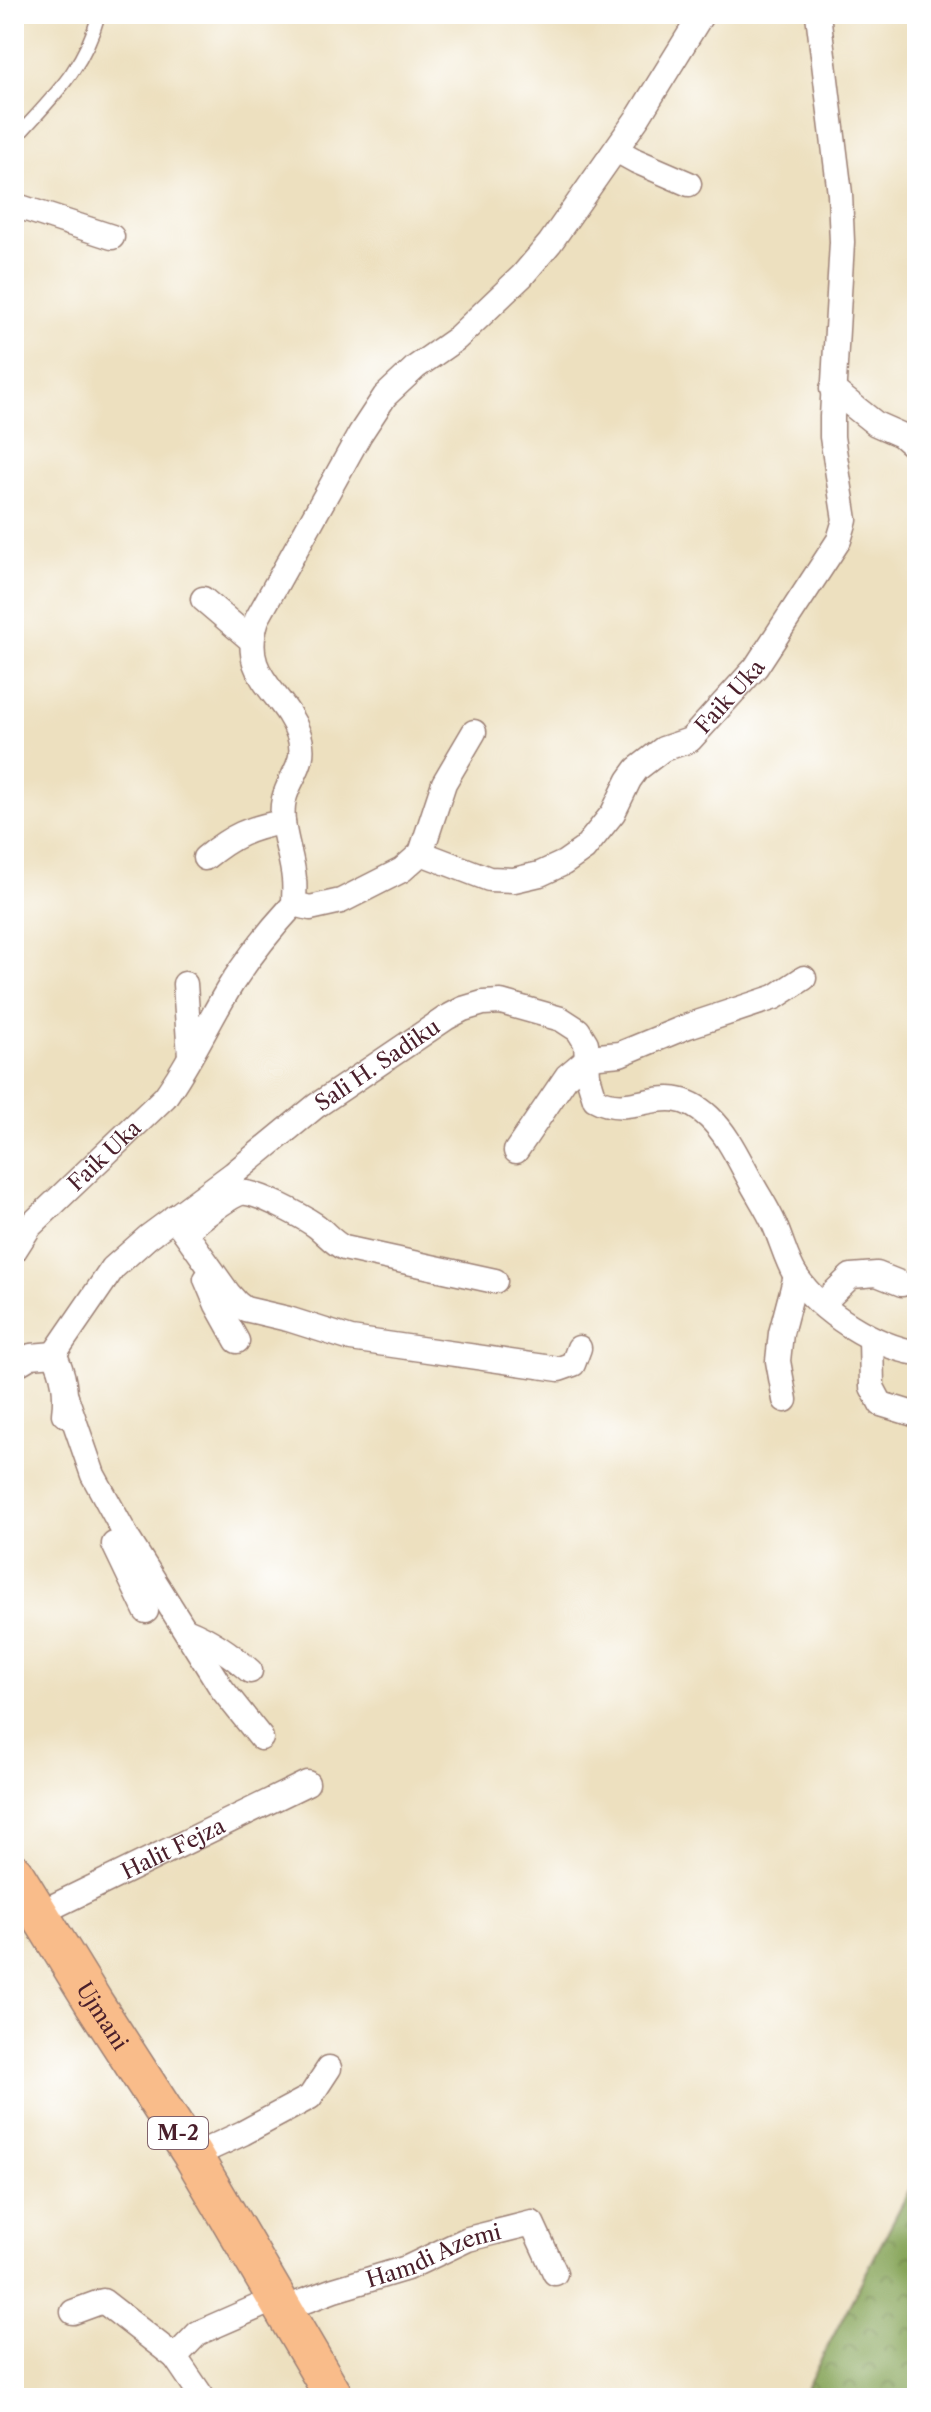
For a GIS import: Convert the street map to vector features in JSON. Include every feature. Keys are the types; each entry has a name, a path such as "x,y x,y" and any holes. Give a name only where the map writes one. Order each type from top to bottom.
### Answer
{"main road":[{"name":"Ujmani","path":"14,1873 193,2156 335,2398"}],"street":[{"path":"474,732 444,783 421,853 402,870 341,901 310,908 294,904 294,879 283,822 284,799 302,753 294,725 263,680 254,660 250,639 257,619 360,434 385,396 416,367 456,339 522,276 550,243 616,150 702,14"},
{"name":"Faik Uka","path":"421,853 489,879 514,880 540,874 584,849 613,813 637,769 663,749 690,740 756,667 839,540 845,520 832,437 832,389 842,242 840,194 818,14"},
{"path":"616,150 689,184"},
{"path":"14,205 112,237"},
{"path":"832,389 876,424 901,435 917,449"},
{"path":"203,599 250,639"},
{"path":"205,858 226,840 253,827 283,822"},
{"name":"Faik Uka","path":"14,1251 30,1226 165,1097 248,960 294,904"},
{"path":"516,1151 567,1076 587,1059 620,1054 688,1026 775,997 804,978"},
{"path":"185,984 190,1056"},
{"name":"Sali H. Sadiku","path":"54,1354 113,1268 179,1224 192,1206 316,1106 446,1018 483,1003 501,1002 561,1019 578,1030 586,1043 590,1087 595,1099 608,1106 622,1106 659,1098 677,1098 694,1105 709,1117 731,1146 770,1215 796,1276 822,1304 871,1338 898,1350 917,1353"},
{"name":"Sali H. Sadiku","path":"179,1224 199,1220 240,1193 252,1194 314,1224 333,1243 344,1248 495,1281"},
{"path":"179,1224 204,1261 245,1309 351,1339 559,1369 573,1364 579,1348"},
{"path":"204,1261 205,1276 237,1341"},
{"path":"822,1304 851,1276 877,1274 902,1284"},
{"path":"785,1400 778,1361 781,1333 796,1276"},
{"path":"871,1338 872,1387 881,1404 917,1415"},
{"path":"14,1366 31,1356 54,1354 93,1475 140,1561 222,1689 261,1738"},
{"path":"66,1397 63,1417 79,1472 146,1611"},
{"path":"186,1630 230,1653 250,1671"},
{"name":"Halit Fejza","path":"40,1913 307,1783"},
{"path":"193,2156 310,2097 329,2068"},
{"name":"Hamdi Azemi","path":"280,2304 407,2268 468,2239 532,2223 555,2273"},
{"path":"73,2312 103,2301 175,2357 203,2398"},
{"path":"175,2357 198,2333 280,2304"}],"lane":[{"path":"14,140 66,83 92,40 99,14"}],"green space":[{"path":"917,2163 917,2398 801,2398 914,2181"}]}
